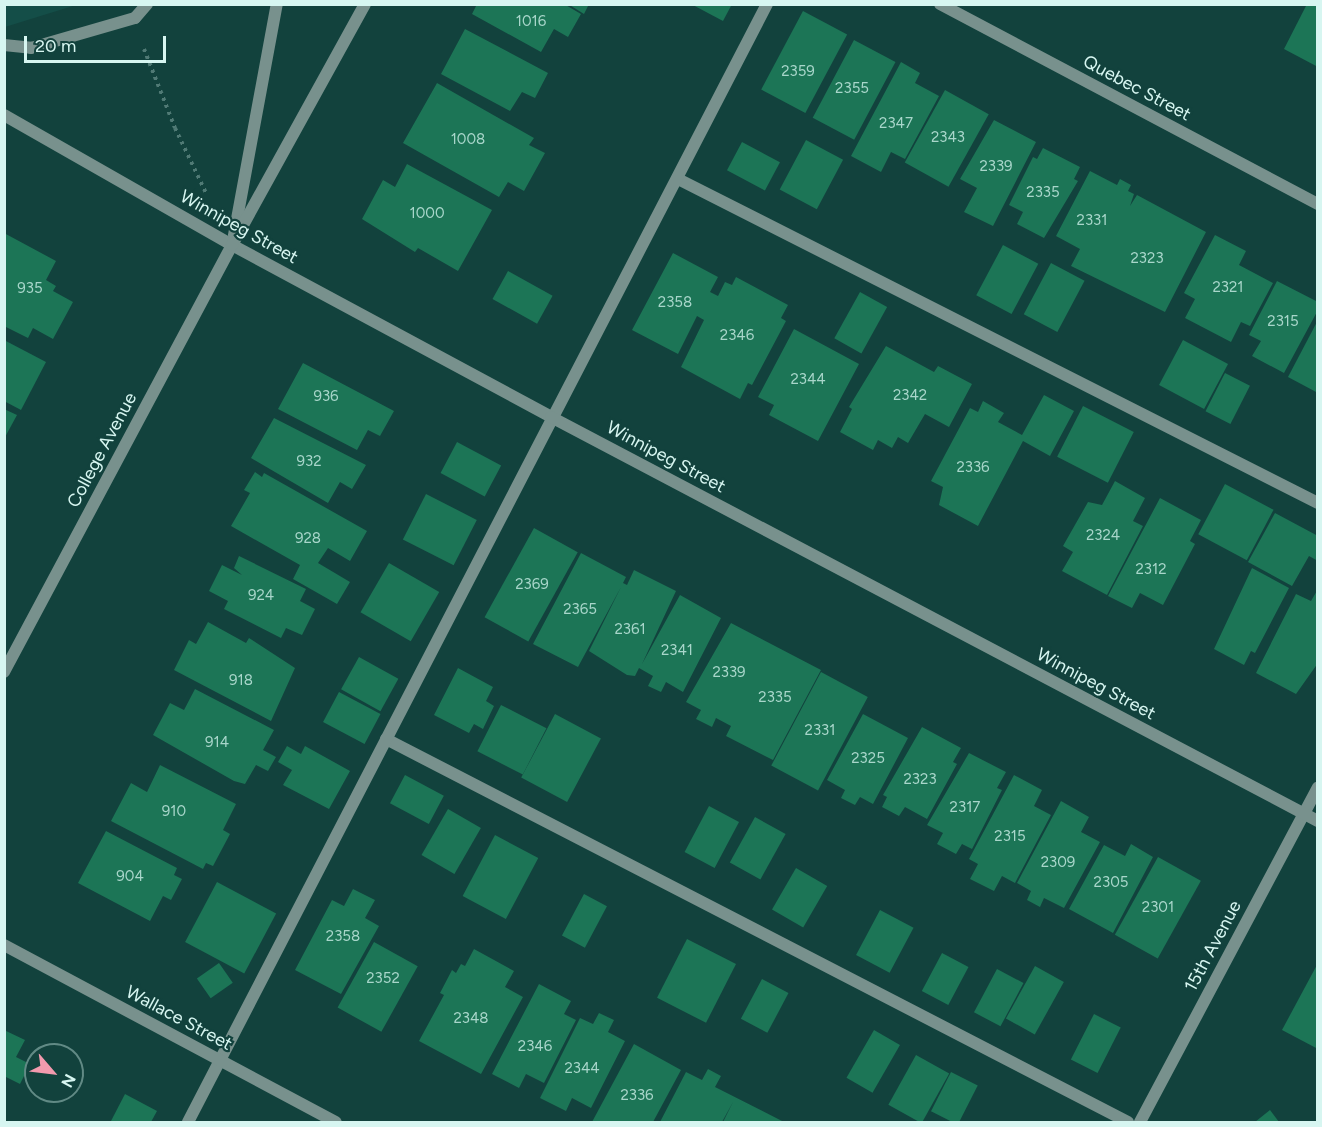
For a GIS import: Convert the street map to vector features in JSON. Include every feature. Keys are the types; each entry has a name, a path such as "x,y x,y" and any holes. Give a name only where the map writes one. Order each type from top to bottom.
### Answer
{"street":[{"path":"4,45 31,48 135,18 147,4"},
{"name":"College Avenue","path":"232,245 277,4"},
{"name":"College Avenue","path":"4,672 232,245 366,4"},
{"path":"188,1122 550,417 678,179 767,4"},
{"name":"Quebec Street","path":"940,4 1317,204"},
{"name":"Winnipeg Street","path":"4,115 232,245 550,417 1317,821"},
{"path":"678,179 1317,503"},
{"path":"386,739 1128,1122"},
{"name":"15th Avenue","path":"1140,1122 1317,787"},
{"name":"Wallace Street","path":"4,945 336,1122"}],"path":[{"path":"135,18 147,63 175,128 232,245"}],"shaded area":[{"path":"5,4 76,4 76,5 5,27"}],"building":[{"path":"477,4 564,4 581,14 568,37 554,29 541,52 472,14"},
{"path":"568,4 589,4 584,14"},
{"path":"691,4 732,4 723,21"},
{"path":"1307,4 1318,4 1318,67 1284,49"},
{"path":"803,11 847,34 805,113 761,90"},
{"path":"465,29 548,73 535,98 522,92 510,111 441,74"},
{"path":"854,40 895,62 854,140 813,118"},
{"path":"901,62 920,73 915,83 939,96 905,159 891,152 881,172 851,156"},
{"path":"437,83 534,138 529,145 545,153 524,191 508,182 499,197 403,143"},
{"path":"945,90 989,114 948,187 905,163"},
{"path":"994,120 1036,142 993,226 964,212 977,188 960,179"},
{"path":"806,140 843,160 817,209 780,189"},
{"path":"742,142 780,162 765,190 727,170"},
{"path":"1043,148 1080,167 1074,179 1078,181 1044,238 1017,224 1023,212 1009,205 1033,157 1037,159"},
{"path":"407,164 492,210 458,271 418,248 415,252 362,219 383,180 395,187"},
{"path":"1090,171 1117,185 1120,179 1131,185 1128,191 1134,194 1130,206 1137,195 1206,232 1165,312 1071,266 1080,249 1056,236"},
{"path":"4,233 56,261 46,280 56,286 53,291 73,302 53,339 33,328 28,338 4,326"},
{"path":"1215,235 1246,251 1239,265 1273,283 1250,326 1241,322 1231,342 1185,318 1195,299 1184,293"},
{"path":"1003,245 1038,264 1012,314 976,295"},
{"path":"673,253 718,277 710,292 718,296 725,282 732,285 736,277 788,305 781,318 786,321 752,385 748,383 740,399 681,367 704,320 697,316 678,354 632,330"},
{"path":"1051,263 1085,281 1057,332 1024,314"},
{"path":"508,271 553,296 537,324 492,299"},
{"path":"1277,281 1318,302 1318,310 1284,373 1252,356 1261,341 1249,335"},
{"path":"860,292 887,307 861,353 834,338"},
{"path":"1318,320 1318,393 1288,377"},
{"path":"794,329 859,364 818,441 769,415 774,405 758,397"},
{"path":"4,340 46,362 21,410 4,401"},
{"path":"1183,340 1228,364 1204,409 1159,385"},
{"path":"886,346 934,372 938,366 972,384 949,427 925,414 908,443 898,437 892,448 878,440 873,450 840,432 852,409 849,407"},
{"path":"303,363 394,411 380,436 368,430 357,450 278,409"},
{"path":"1225,373 1250,386 1230,424 1205,411"},
{"path":"1044,395 1074,411 1050,456 1023,441 978,526 939,505 943,487 931,481 970,408 978,412 983,401 1004,413 998,422 1022,435"},
{"path":"1083,406 1134,432 1108,483 1057,457"},
{"path":"4,409 17,415 4,439"},
{"path":"274,418 366,465 352,489 340,482 328,503 251,458"},
{"path":"457,442 501,465 485,496 441,473"},
{"path":"255,472 262,477 264,473 367,531 350,561 328,548 318,563 350,582 337,604 293,579 300,565 231,526 250,493 244,490"},
{"path":"1115,481 1145,498 1133,521 1143,526 1107,595 1062,571 1073,552 1063,546 1088,502 1102,505"},
{"path":"1225,484 1274,510 1247,560 1198,534"},
{"path":"426,494 477,520 454,565 403,539"},
{"path":"1160,498 1201,520 1190,541 1195,544 1163,605 1140,593 1132,608 1108,596"},
{"path":"1275,513 1318,536 1318,561 1309,556 1292,586 1248,562"},
{"path":"534,528 578,552 528,641 485,617"},
{"path":"581,553 626,577 623,583 627,585 634,570 676,591 642,664 680,595 721,618 683,692 666,682 661,692 648,686 653,676 639,668 635,676 627,675 589,651 621,587 578,667 533,644"},
{"path":"239,556 306,589 300,601 315,609 302,635 286,628 281,638 224,609 228,601 209,591 222,565 242,575 234,568"},
{"path":"389,563 439,592 411,641 360,612"},
{"path":"1252,568 1289,588 1255,653 1251,651 1244,665 1214,649"},
{"path":"1318,589 1318,663 1296,694 1256,673 1296,594 1311,601"},
{"path":"208,622 246,643 249,638 295,668 271,721 174,670 189,640 196,644"},
{"path":"731,623 821,670 773,760 726,736 731,726 716,718 712,727 696,719 701,710 686,702"},
{"path":"359,657 398,679 380,711 341,689"},
{"path":"458,668 493,687 486,701 494,706 483,729 474,724 469,733 434,715"},
{"path":"821,672 868,697 818,790 771,766"},
{"path":"195,689 274,730 263,750 276,757 268,771 256,765 245,784 234,781 153,735 170,703 184,710"},
{"path":"339,692 380,714 365,744 323,722"},
{"path":"501,705 546,728 523,774 477,751"},
{"path":"555,714 601,738 567,802 521,778"},
{"path":"863,714 908,738 873,804 860,797 855,805 841,798 845,790 827,780"},
{"path":"922,727 961,748 953,762 957,764 927,819 905,807 899,816 882,807 887,797 883,795"},
{"path":"287,746 301,754 305,746 350,771 329,809 283,785 292,770 278,762"},
{"path":"969,753 1006,772 997,788 1002,790 972,849 962,844 956,854 937,844 943,833 927,825"},
{"path":"160,765 236,804 223,830 230,834 213,866 206,863 203,869 111,821 131,783 147,792"},
{"path":"405,775 444,796 429,824 390,803"},
{"path":"1014,775 1042,790 1034,806 1051,815 1015,883 1002,876 994,891 970,879 978,864 969,859"},
{"path":"1061,801 1089,817 1081,832 1100,842 1064,908 1044,898 1040,907 1027,900 1031,891 1017,883"},
{"path":"709,806 739,822 715,868 685,852"},
{"path":"448,809 481,828 454,874 422,855"},
{"path":"755,817 786,834 760,879 730,862"},
{"path":"106,831 177,868 174,875 182,879 171,900 163,896 150,921 78,883"},
{"path":"495,835 538,858 506,919 463,896"},
{"path":"1131,844 1153,857 1113,933 1069,909 1104,845 1125,856"},
{"path":"1158,857 1201,881 1158,959 1115,935"},
{"path":"796,868 827,886 803,928 772,910"},
{"path":"217,882 276,913 244,973 185,942"},
{"path":"353,889 375,900 365,918 379,926 341,994 295,970 332,900 344,906"},
{"path":"584,894 607,906 585,948 562,935"},
{"path":"880,910 914,928 890,973 856,955"},
{"path":"687,939 736,964 706,1023 657,998"},
{"path":"374,942 418,966 381,1032 338,1008"},
{"path":"474,949 514,971 505,987 523,997 481,1074 419,1041 444,995 440,993 452,970 456,973 461,964 465,966"},
{"path":"942,953 968,967 948,1005 922,991"},
{"path":"219,963 233,983 211,998 197,978"},
{"path":"1318,963 1318,1049 1282,1030"},
{"path":"1035,966 1064,982 1035,1034 1006,1018"},
{"path":"997,969 1023,983 1000,1026 974,1012"},
{"path":"762,979 788,993 767,1033 741,1019"},
{"path":"539,984 571,1001 564,1014 576,1020 544,1083 526,1074 519,1088 492,1074"},
{"path":"599,1013 614,1020 608,1032 625,1041 591,1108 572,1098 566,1111 540,1098 580,1018 593,1024"},
{"path":"1094,1014 1121,1028 1098,1073 1071,1059"},
{"path":"4,1030 25,1040 16,1057 24,1061 24,1076 20,1084 4,1076"},
{"path":"874,1030 900,1045 872,1093 846,1078"},
{"path":"634,1044 681,1070 653,1122 592,1122"},
{"path":"916,1055 949,1073 922,1122 888,1105"},
{"path":"708,1069 721,1076 715,1087 784,1122 723,1122 733,1102 722,1122 660,1122 686,1072 702,1080"},
{"path":"951,1072 978,1086 959,1122 952,1122 931,1111"},
{"path":"125,1094 157,1111 151,1122 111,1121"},
{"path":"1270,1110 1279,1122 1255,1122"}]}
